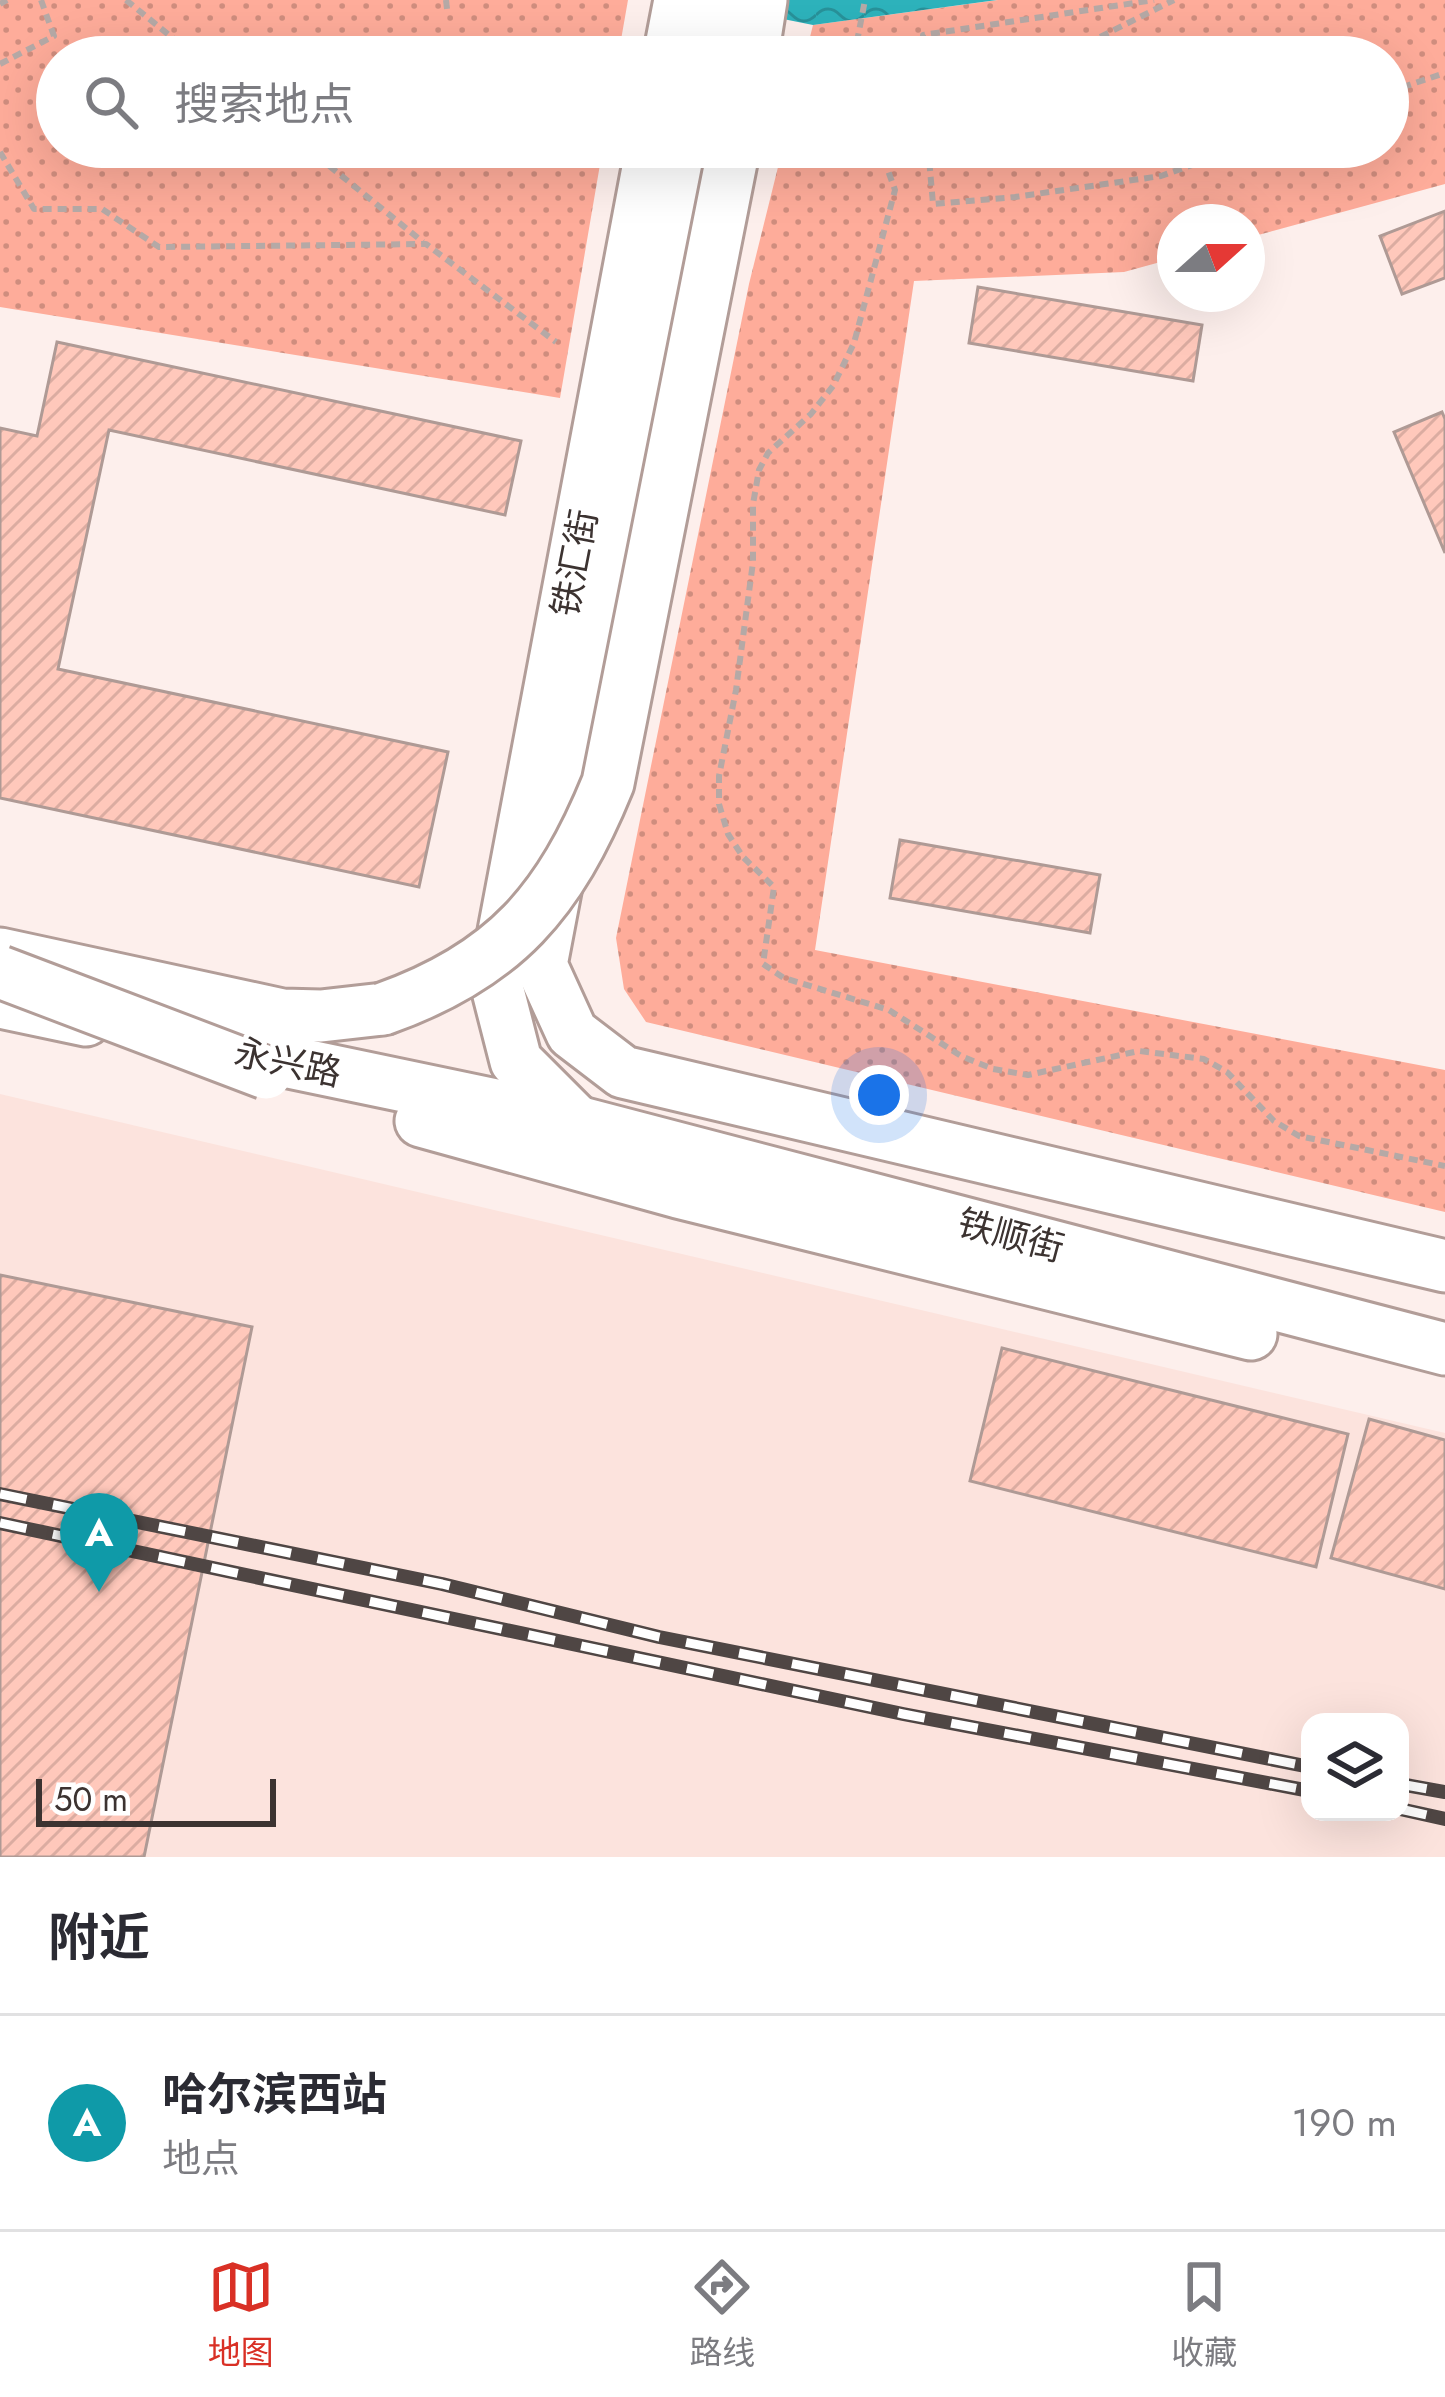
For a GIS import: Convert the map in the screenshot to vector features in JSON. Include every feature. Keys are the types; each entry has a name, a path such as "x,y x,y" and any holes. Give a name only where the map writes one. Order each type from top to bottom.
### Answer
{"main road":[{"path":"705,34 761,0"},
{"name":"铁汇街","path":"518,972 649,168"},
{"name":"铁汇街","path":"518,972 692,168"},
{"path":"0,954 201,1000 282,1015 322,1016 382,1009 417,997 475,967 522,928 571,865 608,783 730,168"},
{"path":"0,972 266,1073 449,1130 678,1192 1296,1345 1445,1375"},
{"path":"518,972 516,1061 577,1122"},
{"name":"铁顺街","path":"518,972 572,1033 623,1072 1445,1266"},
{"name":"永兴路","path":"0,1002 577,1122"},
{"name":"铁顺街","path":"577,1122 1445,1349"}],"path":[{"path":"41,0 54,36"},
{"path":"126,0 170,36"},
{"path":"858,36 865,0"},
{"path":"923,36 1154,0"},
{"path":"1102,36 1174,0"},
{"path":"0,64 36,45"},
{"path":"1409,85 1445,73"},
{"path":"0,152 34,208 102,209 159,247 426,244"},
{"path":"332,168 556,342"},
{"path":"887,168 895,190 854,343 833,386 811,414 768,453 759,470 753,504 753,562 719,776 719,804 728,834 743,857 774,887 763,964 784,978 889,1010 961,1056 993,1069 1028,1076 1139,1051 1204,1059 1227,1072 1274,1121 1299,1136 1445,1166"},
{"path":"930,168 933,204 1016,197 1161,176 1184,168"}],"shaded area":[{"path":"0,0 628,0 622,36 36,36 36,168 599,168 560,398 0,307"},
{"path":"998,0 1445,0 1445,184 1265,233 1265,204 1157,204 1157,263 1124,272 914,281 815,950 1445,1070 1445,1212 646,1022 624,989 616,938 749,284 778,168 1409,168 1409,36 810,36 813,25"},
{"path":"0,1094 1445,1433 1445,1857 0,1857"}],"water":[{"path":"689,0 997,0 813,25"}],"building":[{"path":"1445,211 1445,278 1402,294 1380,236"},
{"path":"978,287 1202,325 1193,381 969,343"},
{"path":"57,342 521,441 505,515 109,430 58,669 448,752 419,887 0,798 0,428 37,436"},
{"path":"1442,412 1445,419 1445,553 1394,432"},
{"path":"900,840 1100,875 1090,933 890,898"},
{"path":"0,1275 252,1327 144,1857 0,1857"},
{"path":"1002,1348 1348,1434 1316,1567 970,1481"},
{"path":"1369,1419 1445,1440 1445,1589 1331,1558"}],"railway":[{"path":"0,1494 442,1584 659,1637 1301,1765"},
{"path":"0,1523 903,1714 1301,1789"},
{"path":"1409,1786 1445,1792"},
{"path":"1409,1811 1445,1819"}],"place":[{"name":"哈尔滨西站","path":"99,1592"}]}
